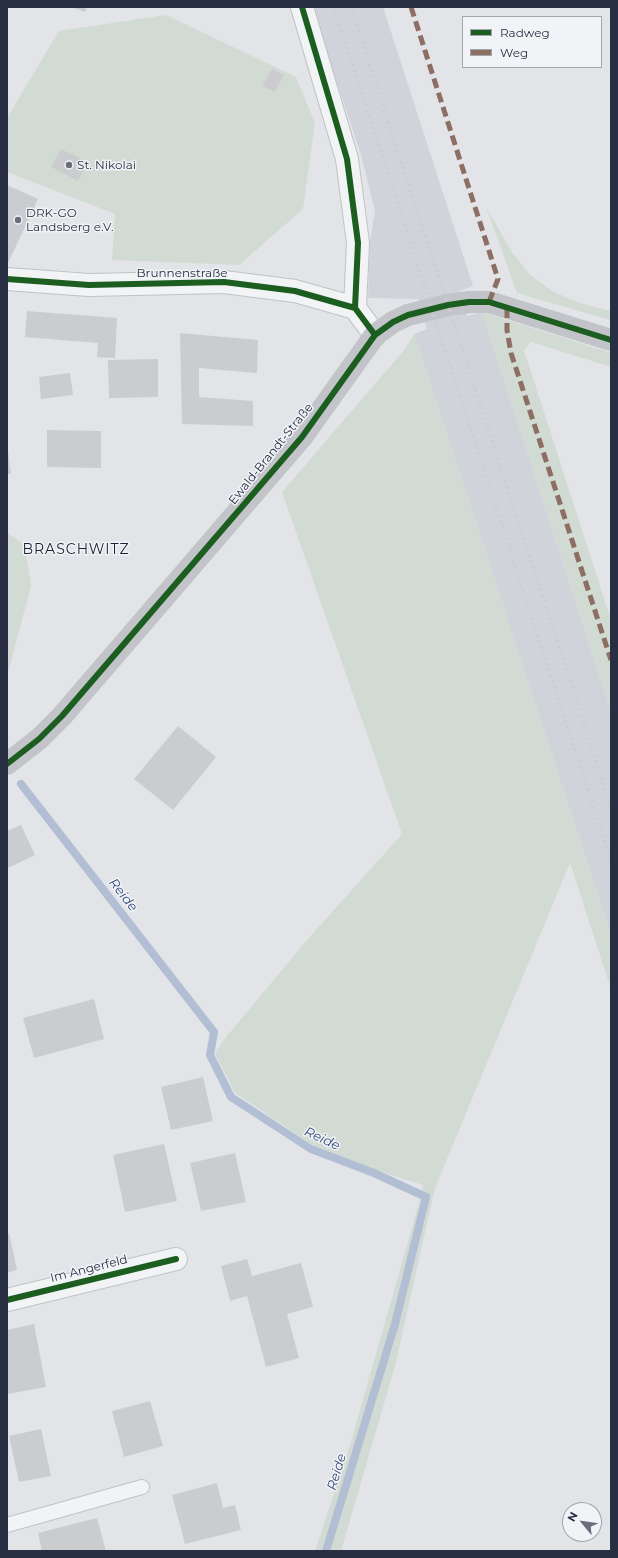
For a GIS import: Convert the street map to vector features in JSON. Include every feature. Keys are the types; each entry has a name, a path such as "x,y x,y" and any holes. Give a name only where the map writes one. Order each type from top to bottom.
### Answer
{"street":[{"path":"302,7 348,159 358,243 355,308 375,335"},
{"name":"Brunnenstraße","path":"7,279 89,285 224,282 295,290 355,308"},
{"name":"Ewald-Brandt-Straße","path":"7,764 39,739 62,716 270,475 319,414 375,335 393,322 408,315 448,305 489,302 611,340"},
{"name":"Im Angerfeld","path":"7,1300 176,1259"}],"lane":[{"path":"7,1525 142,1487"}],"shaded area":[{"path":"312,7 383,7 473,286 460,291 467,316 482,312 611,711 611,935 414,334 427,329 418,299 368,298 370,241 375,211 361,155"},
{"path":"166,15 296,77 315,123 303,209 239,265 112,260 115,214 7,172 7,118 59,31"},
{"path":"486,207 512,252 530,275 554,292 580,303 611,311 610,320 517,293"},
{"path":"482,312 611,353 611,367 531,342 524,350 611,620 611,711"},
{"path":"414,334 611,935 611,989 570,863 435,1188 395,1366 341,1551 315,1551 350,1445 423,1185 369,1168 313,1145 235,1093 215,1054 226,1037 307,940 402,834 282,492 405,349"},
{"path":"7,533 25,545 31,586 7,676"}],"building":[{"path":"71,7 87,7 85,12"},
{"path":"272,69 284,75 275,92 262,86"},
{"name":"St. Nikolai","path":"61,149 88,162 78,181 51,167"},
{"name":"DRK-GO Landsberg e.V.","path":"7,185 38,199 8,263 7,262"},
{"path":"27,311 117,318 115,358 97,357 98,343 25,337"},
{"path":"180,333 258,340 257,373 199,368 199,397 253,401 253,426 182,424"},
{"path":"158,359 158,397 109,398 108,360"},
{"path":"70,373 73,395 41,399 39,377"},
{"path":"47,430 101,431 101,468 47,467"},
{"path":"7,442 11,474 7,474"},
{"path":"178,726 216,757 173,810 134,779"},
{"path":"21,825 35,855 8,868 7,831"},
{"path":"94,999 104,1039 34,1058 23,1018"},
{"path":"203,1077 213,1121 171,1130 161,1087"},
{"path":"164,1144 177,1201 125,1212 113,1155"},
{"path":"235,1153 246,1202 201,1211 190,1163"},
{"path":"9,1233 17,1270 7,1273 7,1234"},
{"path":"247,1259 252,1276 301,1263 313,1307 287,1314 299,1358 266,1367 247,1296 230,1301 221,1266"},
{"path":"34,1324 46,1387 7,1394 7,1330"},
{"path":"150,1401 163,1446 124,1457 112,1411"},
{"path":"41,1429 51,1476 19,1482 9,1436"},
{"path":"217,1483 223,1508 235,1505 241,1530 185,1544 172,1495"},
{"path":"97,1518 106,1551 42,1551 38,1533"}],"waterway":[{"name":"Reide","path":"21,784 214,1032 210,1055 231,1097 311,1149 374,1173 426,1197 395,1324 326,1551"}],"railway":[{"path":"334,7 611,862"},
{"path":"351,7 611,807"}],"marked path":[{"path":"411,7 498,279 489,302"},
{"path":"507,308 507,330 511,353 611,660"}],"cycle path":[{"path":"302,7 347,159 358,243 355,308"},
{"path":"7,279 89,285 224,282 295,291 355,308 375,335"},
{"path":"7,764 39,739 62,716 302,437 375,335 393,322 408,315 448,305 469,302 489,302 611,340"},
{"path":"7,1300 176,1259"}],"place":[{"name":"St. Nikolai","path":"69,165"},
{"name":"DRK-GO Landsberg e.V.","path":"18,220"}],"district":[{"name":"BRASCHWITZ","path":"76,550"}]}
